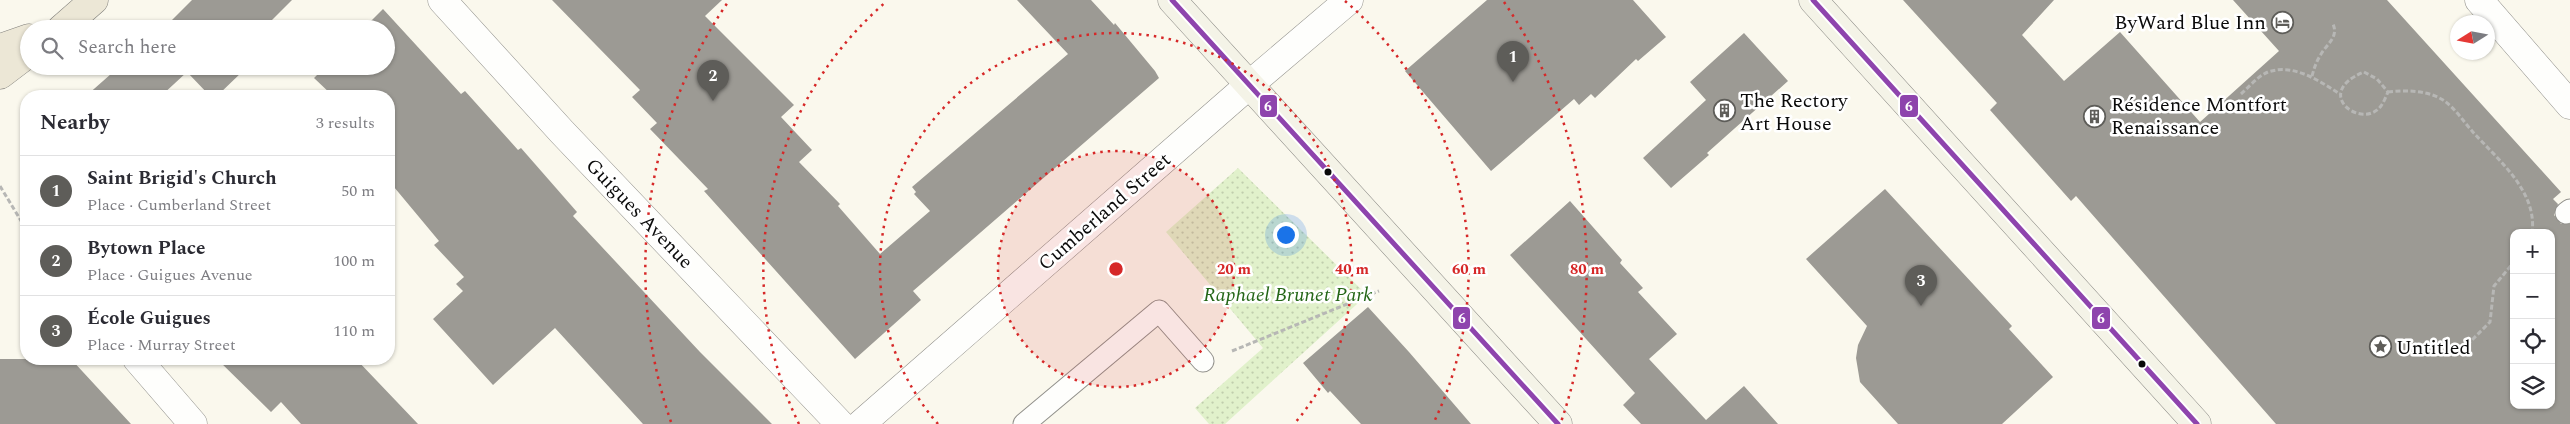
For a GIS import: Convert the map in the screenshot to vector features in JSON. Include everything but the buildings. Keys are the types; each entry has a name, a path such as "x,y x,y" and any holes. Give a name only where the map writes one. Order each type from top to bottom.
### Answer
{"main road":[{"path":"69,20 94,0"},
{"path":"1172,0 1558,424"},
{"path":"1813,0 2197,424"},
{"path":"0,48 20,41"},
{"path":"0,75 20,60"}],"street":[{"name":"Guigues Avenue","path":"442,0 562,132 840,424"},
{"name":"Cumberland Street","path":"861,424 1248,84 1349,0"},
{"path":"2479,0 2570,105"},
{"path":"142,365 193,424"}],"lane":[{"path":"1024,424 1159,311 1203,361"}],"path":[{"path":"2312,76 2320,56 2334,37 2335,30 2333,24"},
{"path":"2241,94 2267,72 2282,70 2312,76 2340,94"},
{"path":"2364,72 2378,79 2388,92 2381,107 2366,115 2354,113 2344,104 2340,94 2341,88 2350,78 2364,72"},
{"path":"2388,92 2419,91 2445,101 2516,178 2528,200 2532,229"},
{"path":"0,186 20,219"},
{"path":"2467,345 2490,322 2494,286 2510,267"},
{"path":"1203,361 1267,338 1379,291"}],"green space":[{"name":"Raphael Brunet Park","path":"1238,168 1367,295 1225,424 1209,424 1195,408 1263,348 1166,232"}],"transit line":[{"name":"6","path":"1172,0 1558,424"},
{"name":"6","path":"1813,0 2197,424"}],"place":[{"name":"ByWard Blue Inn","path":"2282,22"},
{"name":"Saint Brigid's Church","path":"1513,82"},
{"name":"Bytown Place","path":"713,101"},
{"name":"The Rectory Art House","path":"1724,111"},
{"name":"Résidence Montfort Renaissance","path":"2095,116"},
{"name":"École Guigues","path":"1921,306"},
{"name":"Untitled","path":"2380,347"}]}
